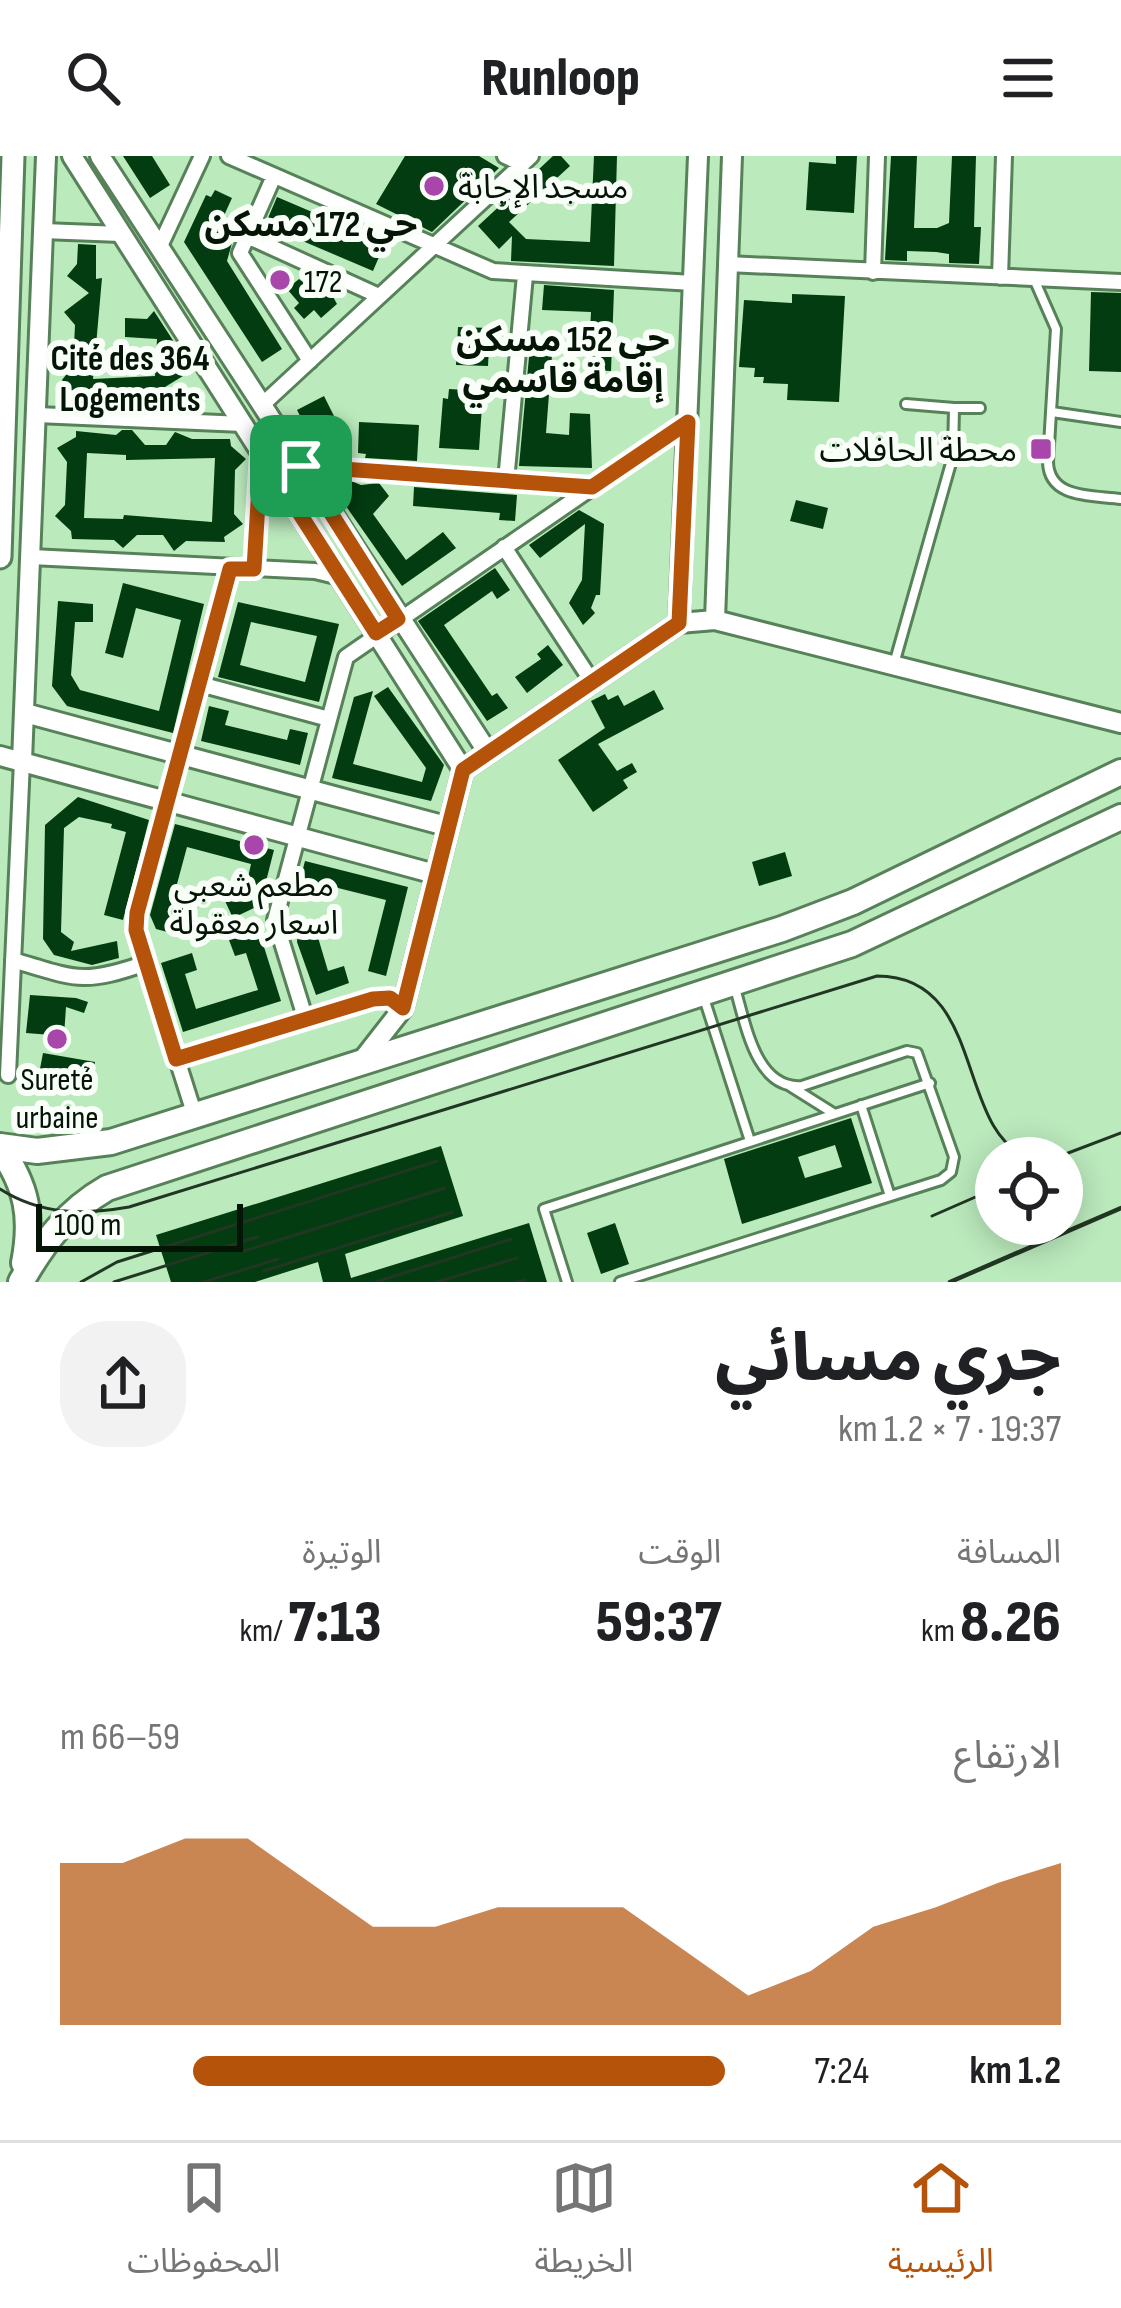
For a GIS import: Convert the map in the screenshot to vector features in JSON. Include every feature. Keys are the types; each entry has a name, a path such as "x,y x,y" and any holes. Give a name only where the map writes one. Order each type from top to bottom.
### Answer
{"highway":[{"path":"0,1147 75,1149 195,1116 853,902 1121,772"},
{"path":"19,1282 51,1234 84,1201 107,1188 734,984 909,920 1121,817"},
{"path":"0,1147 25,1191 30,1218 19,1282"}],"main road":[{"path":"0,557 13,156"}],"street":[{"path":"8,1075 46,156"},
{"path":"72,156 463,770"},
{"path":"100,156 487,751"},
{"path":"160,247 202,156"},
{"path":"229,156 493,271 693,283"},
{"path":"505,156 526,160"},
{"path":"679,623 698,156"},
{"path":"715,620 732,156"},
{"path":"873,272 877,156"},
{"path":"1000,278 1004,156"},
{"path":"262,405 526,160"},
{"path":"274,176 240,253 310,361"},
{"path":"44,231 122,234"},
{"path":"248,236 379,296"},
{"path":"728,264 1121,282"},
{"path":"506,481 525,275"},
{"path":"37,415 243,424"},
{"path":"305,1017 275,920 346,657 688,422"},
{"path":"254,569 261,453"},
{"path":"301,466 592,487"},
{"path":"504,547 592,680"},
{"path":"31,557 315,571 340,577"},
{"path":"195,1116 136,930 137,913 230,569"},
{"path":"360,1063 403,1008 463,770 679,623 715,620 1121,723"},
{"path":"200,684 328,719"},
{"path":"25,713 446,826"},
{"path":"0,756 434,874"},
{"path":"14,960 96,981 146,963"},
{"path":"176,1059 381,998 403,1008"},
{"path":"403,1008 408,1028 421,1045"}],"lane":[{"path":"1034,279 1056,328 1051,479 1064,490 1121,499"},
{"path":"906,404 980,407"},
{"path":"894,666 953,456 954,408"},
{"path":"1052,412 1121,422"},
{"path":"734,984 759,1062 834,1114"},
{"path":"703,994 750,1141"},
{"path":"620,1282 921,1186 946,1176 955,1162 921,1057 907,1052 802,1086 788,1085"},
{"path":"567,1282 544,1209 930,1083"},
{"path":"861,1105 890,1196"}],"building":[{"path":"123,156 152,156 170,185 150,198"},
{"name":"مسجد الإجابة","path":"405,156 479,156 499,168 432,232 376,204"},
{"path":"553,156 561,156 570,166 509,222 526,239 590,242 594,156 617,156 614,266 511,261 512,236 499,249 478,226"},
{"path":"836,156 857,156 854,213 806,210 809,162 836,164"},
{"path":"891,156 917,156 914,228 937,228 949,223 952,156 976,156 974,227 981,227 979,264 949,263 949,254 936,252 907,251 907,261 885,260"},
{"path":"215,190 232,198 217,231 232,243 227,261 282,349 262,362 184,242 206,195 211,197"},
{"path":"277,197 385,243 373,271 265,225"},
{"path":"78,244 96,245 96,279 102,278 93,379 155,376 157,339 125,337 125,318 147,319 154,311 174,342 174,367 183,376 165,387 164,394 145,394 127,408 118,398 79,398 62,380 73,366 75,325 64,312 89,293 67,276 77,264"},
{"path":"299,279 313,290 326,284 337,304 321,318 314,310 304,319 287,289"},
{"path":"544,285 614,290 611,371 588,370 591,312 542,310"},
{"path":"1091,292 1121,293 1121,372 1089,371"},
{"path":"792,294 845,296 839,402 787,400 788,384 763,383 764,377 754,377 755,368 739,367 744,300 792,303"},
{"path":"458,327 490,328 488,366 456,365"},
{"path":"530,346 547,347 546,355 552,355 546,433 569,435 570,413 590,414 592,468 519,466"},
{"path":"449,389 483,391 479,450 439,448 443,398 448,399"},
{"path":"324,396 346,440 320,454 297,410"},
{"path":"359,422 419,425 417,461 365,458 366,454 358,453"},
{"path":"132,430 145,445 166,445 175,432 192,439 230,439 246,459 235,470 234,514 243,524 224,537 225,542 186,541 174,551 163,535 137,535 123,548 114,540 72,539 71,531 55,516 65,505 67,462 57,448 76,437 76,431 116,435","holes":["87,453 126,455 126,460 215,458 212,522 124,515 123,519 84,518"]},
{"path":"351,481 379,483 389,496 373,514 406,560 443,532 456,548 402,586 336,492"},
{"path":"414,487 517,495 515,521 499,520 500,513 413,506"},
{"path":"796,500 828,508 823,529 790,521"},
{"path":"579,510 604,524 600,595 591,608 595,613 583,625 569,603 582,580 585,524 540,558 529,545"},
{"path":"495,568 510,590 497,599 492,591 444,625 492,696 497,693 508,708 487,721 418,621"},
{"path":"123,583 204,604 173,733 67,706 52,686 58,601 93,604 93,622 75,622 71,675 80,690 159,711 181,620 136,608 123,658 105,653"},
{"path":"238,602 339,624 319,702 218,677","holes":["251,622 317,636 305,682 240,665"]},
{"path":"548,645 563,665 527,693 515,677 541,659 537,654"},
{"path":"388,687 444,765 431,801 332,778 354,697 373,691 353,764 422,782 426,768 374,696"},
{"path":"654,690 664,709 598,744 617,771 632,763 637,772 623,780 628,788 593,812 558,760 605,728 591,701 605,694 608,700 618,695 624,706"},
{"path":"209,706 229,711 225,725 287,740 290,729 308,733 300,765 201,741"},
{"path":"78,797 149,820 123,920 104,915 126,832 79,817 64,828 61,932 74,942 71,951 117,941 119,958 92,965 54,955 43,939 45,825"},
{"path":"175,824 274,850 260,905 233,918 225,901 245,891 251,864 187,847 170,910 179,935 156,929 150,915"},
{"path":"785,852 792,876 759,886 752,862"},
{"path":"305,861 408,887 386,976 368,971 386,900 318,883 317,888 299,884"},
{"path":"299,921 314,924 328,971 344,966 349,983 316,995 297,942"},
{"path":"259,931 281,1001 183,1032 161,963 192,953 197,970 185,974 196,1009 258,990 246,953 235,956 229,940"},
{"path":"30,995 88,1002 84,1013 66,1007 64,1036 26,1033"},
{"path":"43,1053 95,1062 91,1083 39,1074"},
{"path":"851,1118 872,1183 742,1224 724,1159","holes":["835,1145 842,1167 805,1178 798,1157"]},
{"path":"441,1146 463,1216 345,1254 351,1278 529,1223 547,1282 323,1282 318,1262 255,1282 171,1282 156,1235"},
{"path":"615,1223 629,1264 601,1274 587,1233"}],"tram line":[{"path":"0,1189 31,1204 63,1211 129,1207 877,976 912,983 937,1001 954,1027 990,1119 1003,1137"},
{"path":"1083,1147 1121,1133"},
{"path":"81,1282 117,1262 437,1161"},
{"path":"244,1251 445,1188"},
{"path":"932,1216 975,1197"},
{"path":"264,1271 453,1212"},
{"path":"114,1282 257,1237"},
{"path":"376,1282 511,1239"},
{"path":"437,1282 517,1258"},
{"path":"204,1282 278,1259"},
{"path":"517,1282 525,1280"}],"railway":[{"path":"950,1282 1121,1208"}],"place":[{"name":"مسجد الإجابة","path":"434,186"},
{"name":"172","path":"280,280"},
{"name":"محطة الحافلات","path":"1041,449"},
{"name":"مطعم شعبي اسعار معقولة","path":"254,845"},
{"name":"Sureté urbaine","path":"57,1039"}],"district":[{"name":"حي 172 مسكن","path":"311,223"},
{"name":"حي 152 مسكن إقامة قاسمي","path":"563,358"},
{"name":"Cité des 364 Logements","path":"130,378"}],"route":[{"path":"688,422 679,623 463,770 403,1008 390,998 373,999 176,1059 136,930 137,913 230,569 254,569 261,453 376,633 398,619 301,466 592,487 688,422"}]}
